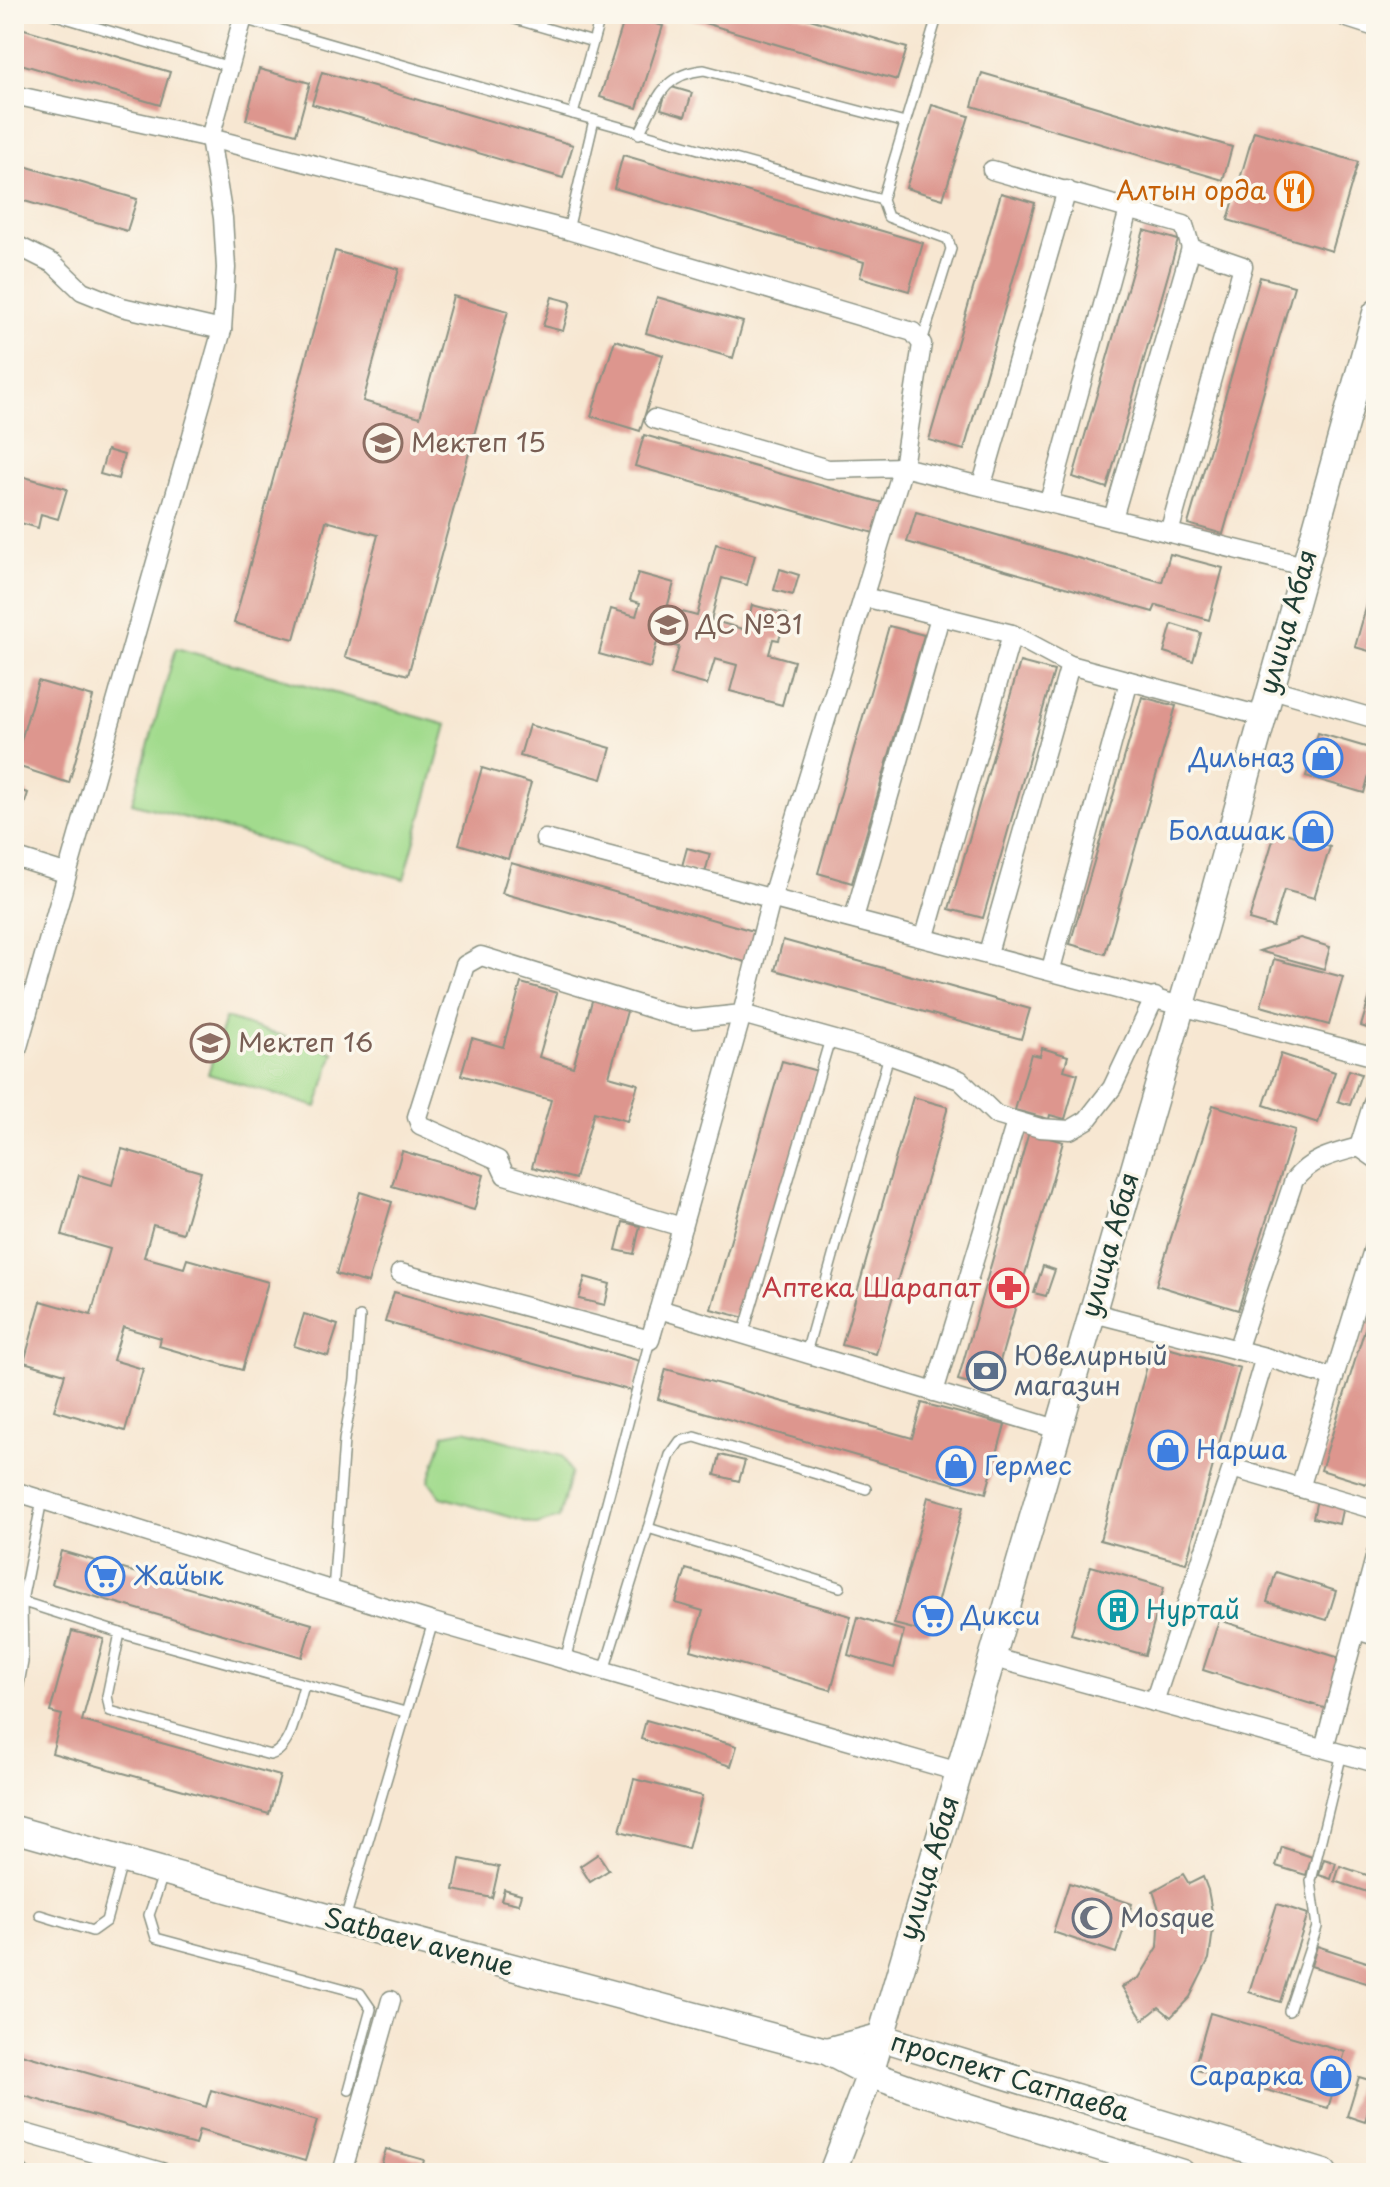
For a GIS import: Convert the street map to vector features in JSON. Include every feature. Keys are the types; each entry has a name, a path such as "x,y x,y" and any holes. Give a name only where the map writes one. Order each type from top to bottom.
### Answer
{"street":[{"path":"1348,14 1376,23"},
{"path":"14,1061 222,330 225,243 210,138 244,16"},
{"path":"14,95 210,138 568,230 913,332 922,344 903,467 772,896 650,1340 400,1273"},
{"path":"992,170 1184,225 1191,248 1113,518"},
{"path":"982,484 1067,190"},
{"path":"1049,502 1129,210"},
{"path":"14,244 54,264 82,291 122,307 222,330"},
{"path":"1169,533 1243,266 1191,248"},
{"name":"улица Абая","path":"832,2173 870,2074 959,1772 1090,1312 1182,1004 1376,313"},
{"path":"654,419 828,469 903,467 982,484 1304,566"},
{"path":"864,597 1012,634 1070,665 1261,716"},
{"path":"854,918 940,617"},
{"path":"925,936 1012,634"},
{"path":"988,953 1070,665"},
{"path":"1051,969 1129,681"},
{"path":"1269,688 1376,719"},
{"path":"545,839 1051,969 1376,1057"},
{"path":"14,857 65,873"},
{"path":"682,1227 505,1175 498,1160 420,1125 417,1117 465,965 481,956 675,1016 695,1019 742,1014 889,1055 960,1080 989,1110 1016,1122 1062,1130 1087,1120 1112,1088 1155,997"},
{"path":"1237,1350 1294,1180 1305,1166 1359,1147 1372,1126 1376,1093"},
{"path":"934,1392 1016,1122"},
{"path":"1359,1147 1376,1159"},
{"path":"1300,1488 1376,1240"},
{"path":"659,1309 1057,1429"},
{"path":"1090,1312 1334,1378"},
{"path":"1154,1702 1232,1468 1265,1357"},
{"path":"1232,1468 1376,1510"},
{"path":"14,1491 433,1622 959,1772"},
{"path":"1333,1751 1356,1630 1376,1554"},
{"path":"1356,1630 1376,1636"},
{"path":"991,1657 1376,1763"},
{"name":"Satbaev avenue","path":"14,1829 344,1922 826,2051"},
{"path":"342,2173 391,2000"},
{"name":"проспект Сатпаева","path":"826,2051 879,2037 1324,2173"},
{"name":"проспект Сатпаева","path":"826,2051 870,2074 1182,2173"},
{"path":"14,2130 165,2173"},
{"path":"14,2171 20,2173"}],"lane":[{"path":"52,14 230,67"},
{"path":"498,14 593,42"},
{"path":"573,114 601,14"},
{"path":"922,344 951,249 948,239 888,217 882,200 938,14"},
{"path":"244,16 639,134 882,200"},
{"path":"639,134 663,89 687,72 704,70 905,123"},
{"path":"568,230 594,120"},
{"path":"743,1335 830,1039"},
{"path":"806,1353 889,1055"},
{"path":"333,1591 344,1440 355,1380 360,1317"},
{"path":"565,1660 650,1340"},
{"path":"604,1671 670,1455 680,1441 695,1437 866,1489"},
{"path":"14,1711 23,1662 18,1600 42,1500"},
{"path":"648,1528 840,1587"},
{"path":"18,1600 120,1633 405,1712"},
{"path":"344,1922 433,1622"},
{"path":"120,1633 107,1696 110,1711 270,1755 279,1753 286,1744 304,1686"},
{"path":"1289,2011 1317,1927 1318,1911 1311,1881 1333,1751"},
{"path":"40,1915 92,1931 106,1921 123,1860"},
{"path":"164,1872 149,1915 156,1938 360,1993 371,2009 349,2090"}],"green space":[{"path":"176,648 447,725 404,879 132,803"},
{"path":"225,1018 334,1052 317,1107 208,1074"},
{"path":"465,1430 562,1456 571,1473 559,1518 537,1525 441,1497 429,1481 444,1434"}],"building":[{"path":"626,14 663,26 637,108 600,97"},
{"path":"674,14 793,14 907,48 897,80"},
{"path":"14,26 170,72 160,105 14,62"},
{"path":"259,69 310,83 296,134 246,120"},
{"path":"322,72 573,145 563,178 312,104"},
{"path":"982,73 1232,147 1223,180 972,106"},
{"path":"668,86 692,93 685,116 661,109"},
{"path":"932,105 969,116 943,199 906,188"},
{"path":"1254,131 1358,162 1332,251 1228,220"},
{"path":"623,155 923,243 909,291 860,277 864,262 614,188"},
{"path":"14,163 137,199 127,231 14,198"},
{"path":"1001,193 1035,203 964,450 929,440"},
{"path":"1144,230 1178,240 1107,488 1073,477"},
{"path":"335,251 399,269 363,401 420,417 453,296 508,311 408,675 345,657 378,535 326,521 294,639 234,623"},
{"path":"1260,277 1294,286 1223,534 1188,524"},
{"path":"552,297 571,302 563,331 543,326"},
{"path":"657,297 743,322 733,358 646,333"},
{"path":"615,340 663,355 640,431 591,416"},
{"path":"644,435 890,505 881,535 635,466"},
{"path":"107,450 124,455 118,479 100,474"},
{"path":"14,474 67,489 58,519 41,514 38,528 14,521"},
{"path":"916,512 1162,582 1170,554 1223,568 1209,620 1156,605 1153,612 907,542"},
{"name":"ДС №31","path":"716,544 755,555 747,585 722,578 711,620 746,630 752,605 787,614 779,640 773,639 769,654 794,661 782,705 730,691 737,665 715,659 707,685 671,675 679,647 657,642 650,668 599,654 611,609 636,616 640,603 630,600 638,573 674,583 667,608 697,616"},
{"path":"780,569 799,575 793,595 774,590"},
{"path":"1376,576 1376,653 1355,647"},
{"path":"1172,624 1201,633 1193,661 1164,652"},
{"path":"889,626 924,635 852,883 818,873"},
{"path":"1020,662 1054,671 983,918 949,909"},
{"path":"38,681 93,697 69,783 14,765"},
{"path":"1142,697 1176,706 1105,954 1070,944"},
{"path":"529,725 611,748 602,779 520,756"},
{"path":"1318,733 1376,750 1364,793 1306,776"},
{"path":"482,768 531,783 508,859 459,844"},
{"path":"14,789 28,793 17,828 14,827"},
{"path":"1276,830 1330,847 1314,898 1284,890 1273,927 1249,920"},
{"path":"687,848 710,854 705,873 682,866"},
{"path":"511,863 757,932 749,963 502,893"},
{"path":"1300,938 1330,947 1324,969 1259,951"},
{"path":"783,940 1030,1009 1021,1039 775,970"},
{"path":"1274,959 1343,977 1329,1025 1261,1006"},
{"path":"1376,976 1376,1031 1361,1026"},
{"path":"521,983 557,993 539,1057 573,1067 594,994 629,1004 609,1076 638,1084 627,1121 594,1112 575,1179 532,1167 551,1100 461,1075 472,1038 503,1047"},
{"path":"1042,1048 1068,1056 1064,1070 1078,1074 1065,1119 1050,1115 1049,1119 1015,1110 1031,1054 1040,1056"},
{"path":"1281,1054 1335,1072 1318,1123 1264,1105"},
{"path":"782,1061 817,1071 745,1318 711,1309"},
{"path":"1349,1070 1361,1074 1350,1105 1338,1101"},
{"path":"913,1097 948,1107 876,1354 842,1345"},
{"path":"1213,1105 1295,1130 1238,1310 1156,1285"},
{"path":"1029,1132 1063,1142 992,1389 958,1380"},
{"path":"122,1149 201,1172 183,1233 153,1225 144,1257 184,1268 187,1259 268,1282 242,1370 159,1346 161,1338 123,1327 113,1360 143,1369 125,1431 54,1410 65,1374 24,1362 41,1301 91,1315 110,1249 62,1235 79,1175 112,1185"},
{"path":"402,1151 484,1175 474,1210 392,1186"},
{"path":"360,1192 392,1202 368,1283 336,1274"},
{"path":"623,1222 640,1226 634,1254 616,1250"},
{"path":"1043,1266 1055,1270 1046,1296 1034,1293"},
{"path":"585,1277 610,1284 605,1305 579,1299"},
{"path":"394,1292 640,1361 632,1391 385,1322"},
{"path":"1376,1293 1376,1452 1366,1484 1321,1470"},
{"path":"304,1314 338,1325 328,1356 294,1346"},
{"path":"1153,1344 1240,1368 1186,1563 1100,1540"},
{"path":"666,1369 912,1438 922,1403 1005,1425 986,1493 658,1399"},
{"path":"720,1455 745,1461 739,1481 715,1475"},
{"path":"928,1497 963,1507 929,1633 894,1624"},
{"path":"1317,1499 1343,1506 1339,1524 1313,1518"},
{"path":"61,1551 312,1624 302,1657 52,1584"},
{"name":"Нуртай","path":"1091,1566 1164,1587 1145,1655 1071,1634"},
{"path":"686,1569 851,1616 831,1690 691,1650 703,1611 676,1603"},
{"path":"1276,1572 1336,1591 1327,1620 1267,1602"},
{"path":"858,1617 904,1631 894,1668 848,1655"},
{"path":"1219,1620 1343,1659 1327,1709 1203,1670"},
{"path":"72,1631 104,1639 82,1721 280,1776 269,1814 52,1753 62,1715 50,1712"},
{"path":"1376,1691 1376,1721 1367,1719"},
{"path":"646,1720 737,1746 731,1766 641,1739"},
{"path":"634,1779 702,1796 688,1849 620,1831"},
{"path":"1282,1847 1312,1857 1306,1875 1276,1866"},
{"path":"598,1854 609,1870 590,1882 580,1866"},
{"path":"460,1859 499,1867 492,1898 454,1890"},
{"path":"1324,1859 1336,1863 1331,1879 1319,1875"},
{"path":"1340,1866 1376,1878 1376,1895 1335,1881"},
{"path":"1183,1874 1189,1884 1203,1877 1208,1890 1214,1922 1209,1959 1190,1997 1171,2017 1159,2007 1143,2020 1122,1987 1139,1978 1158,1947 1160,1912 1153,1891"},
{"name":"Mosque","path":"1069,1883 1132,1904 1116,1953 1053,1932"},
{"path":"504,1889 521,1894 518,1904 501,1900"},
{"path":"1277,1904 1308,1914 1280,2002 1249,1992"},
{"path":"1317,1946 1376,1965 1376,1986 1311,1966"},
{"path":"1210,2013 1345,2052 1328,2108 1194,2069"},
{"path":"14,2052 206,2107 211,2090 317,2121 305,2161 199,2130 195,2145 14,2093"},
{"path":"1359,2077 1376,2082 1365,2122 1347,2116"},
{"path":"386,2149 424,2160 421,2173 379,2173"}],"place":[{"name":"Алтын орда","path":"1294,191"},
{"name":"Мектеп 15","path":"383,443"},
{"name":"ДС №31","path":"668,625"},
{"name":"Дильназ","path":"1323,758"},
{"name":"Болашак","path":"1313,831"},
{"name":"Мектеп 16","path":"210,1043"},
{"name":"Аптека Шарапат","path":"1009,1288"},
{"name":"Ювелирный магазин","path":"986,1371"},
{"name":"Нарша","path":"1168,1450"},
{"name":"Гермес","path":"956,1466"},
{"name":"Жайык","path":"105,1576"},
{"name":"Нуртай","path":"1118,1610"},
{"name":"Дикси","path":"933,1616"},
{"name":"Mosque","path":"1092,1918"},
{"name":"Сарарка","path":"1331,2076"}]}
